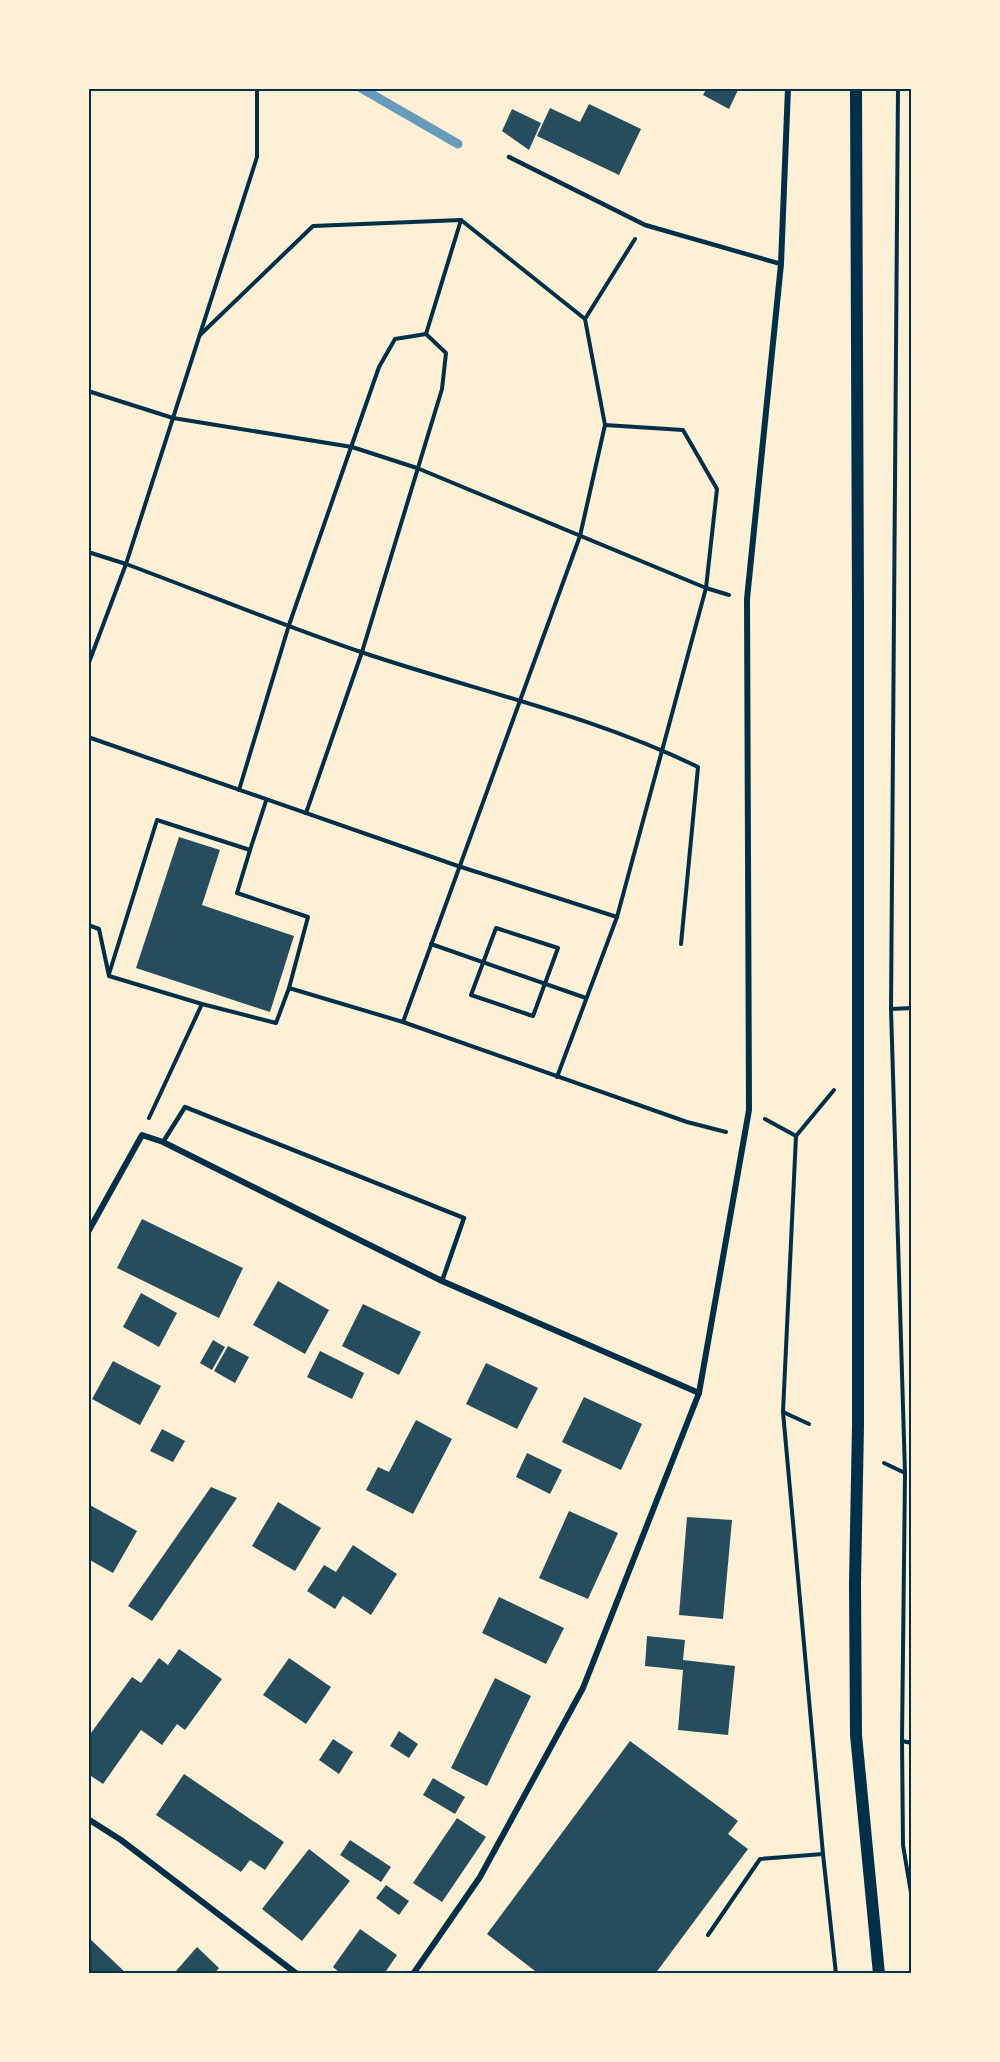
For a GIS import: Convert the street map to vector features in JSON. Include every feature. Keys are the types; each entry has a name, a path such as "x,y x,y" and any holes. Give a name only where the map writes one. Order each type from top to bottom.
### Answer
{"main road":[{"path":"856,88 858,1062 856,1735 879,1974"}],"street":[{"path":"412,1974 480,1877 583,1688 699,1393 749,1110 747,599 781,264 788,88"},
{"path":"88,1232 142,1135 163,1142 442,1281 699,1393"},
{"path":"88,1818 121,1840 297,1974"}],"lane":[{"path":"509,157 645,225 781,264"},
{"path":"163,1142 185,1107 464,1218 442,1281"}],"path":[{"path":"88,665 126,564 257,157 257,88"},
{"path":"898,88 891,1009 905,1473 903,1845 912,1899"},
{"path":"200,335 312,226 462,220 585,319 604,425 580,536 403,1022"},
{"path":"426,334 462,220"},
{"path":"585,319 626,251"},
{"path":"239,790 289,625 379,367 395,339 426,334"},
{"path":"306,813 362,652 442,389 446,353 426,334"},
{"path":"88,391 173,418 352,447 417,468 706,588 747,599"},
{"path":"557,1077 617,917 706,588 717,489 683,430 604,425"},
{"path":"88,552 362,652 519,700 662,749 698,767 681,944"},
{"path":"88,737 266,801 617,917"},
{"path":"109,976 276,1023 289,988 308,917 237,893 266,801"},
{"path":"109,976 157,820 250,850"},
{"path":"88,925 99,929 109,976"},
{"path":"496,928 558,948 533,1016 471,995 483,963 496,928"},
{"path":"431,944 586,998"},
{"path":"289,988 403,1022 687,1122 744,1137"},
{"path":"142,1135 202,1004"},
{"path":"891,1009 912,1008"},
{"path":"837,1974 823,1854 783,1412 796,1136 858,1062"},
{"path":"749,1110 796,1136"},
{"path":"783,1412 809,1424"},
{"path":"884,1463 905,1473"},
{"path":"902,1741 912,1743"},
{"path":"903,1845 912,1845"},
{"path":"708,1935 760,1859 823,1854"}],"building":[{"path":"707,88 739,88 729,109 703,95"},
{"path":"589,104 641,129 619,175 537,136 550,108 580,122"},
{"path":"512,109 541,123 529,150 502,131"},
{"path":"179,837 220,850 202,905 294,936 270,1012 136,968"},
{"path":"142,1219 243,1268 219,1318 117,1268"},
{"path":"278,1281 329,1310 305,1354 253,1325"},
{"path":"141,1293 177,1313 159,1347 123,1327"},
{"path":"363,1304 421,1332 399,1375 342,1346"},
{"path":"213,1340 225,1347 212,1370 200,1363"},
{"path":"228,1346 249,1357 235,1383 214,1371"},
{"path":"320,1351 364,1373 352,1399 307,1377"},
{"path":"113,1361 161,1386 140,1425 92,1399"},
{"path":"486,1363 538,1388 517,1429 466,1404"},
{"path":"584,1397 642,1424 621,1470 562,1442"},
{"path":"416,1420 452,1439 413,1514 366,1490 378,1467 389,1472"},
{"path":"162,1429 185,1441 173,1462 150,1451"},
{"path":"527,1453 562,1470 550,1494 516,1477"},
{"path":"211,1487 237,1498 152,1621 128,1606"},
{"path":"278,1502 321,1528 295,1571 252,1546"},
{"path":"88,1504 137,1531 113,1573 88,1559"},
{"path":"569,1511 618,1533 588,1599 539,1578"},
{"path":"687,1517 732,1520 723,1619 679,1615"},
{"path":"353,1545 397,1574 371,1615 343,1596 335,1609 307,1591 324,1565 336,1572"},
{"path":"499,1597 564,1628 546,1664 482,1633"},
{"path":"647,1636 685,1640 683,1660 735,1666 728,1735 678,1730 683,1670 645,1666"},
{"path":"179,1649 222,1679 185,1730 177,1724 162,1745 141,1730 103,1784 88,1774 88,1737 132,1677 141,1683 159,1658 168,1665"},
{"path":"289,1658 331,1687 306,1724 263,1695"},
{"path":"495,1678 531,1696 487,1786 451,1768"},
{"path":"399,1731 418,1744 409,1758 390,1746"},
{"path":"333,1739 353,1752 339,1774 319,1760"},
{"path":"630,1741 738,1821 728,1834 748,1849 655,1974 539,1974 487,1934"},
{"path":"184,1774 284,1842 265,1870 250,1860 241,1872 156,1815"},
{"path":"433,1778 465,1797 455,1814 423,1795"},
{"path":"457,1818 486,1837 442,1902 413,1883"},
{"path":"350,1840 391,1867 381,1882 340,1855"},
{"path":"309,1849 350,1881 302,1941 262,1909"},
{"path":"386,1885 409,1901 399,1915 376,1898"},
{"path":"360,1929 397,1955 384,1974 341,1974 333,1967"},
{"path":"88,1937 127,1974 88,1974"},
{"path":"197,1947 219,1968 214,1974 178,1974 176,1971"}],"waterway":[{"path":"361,88 458,144"}]}
